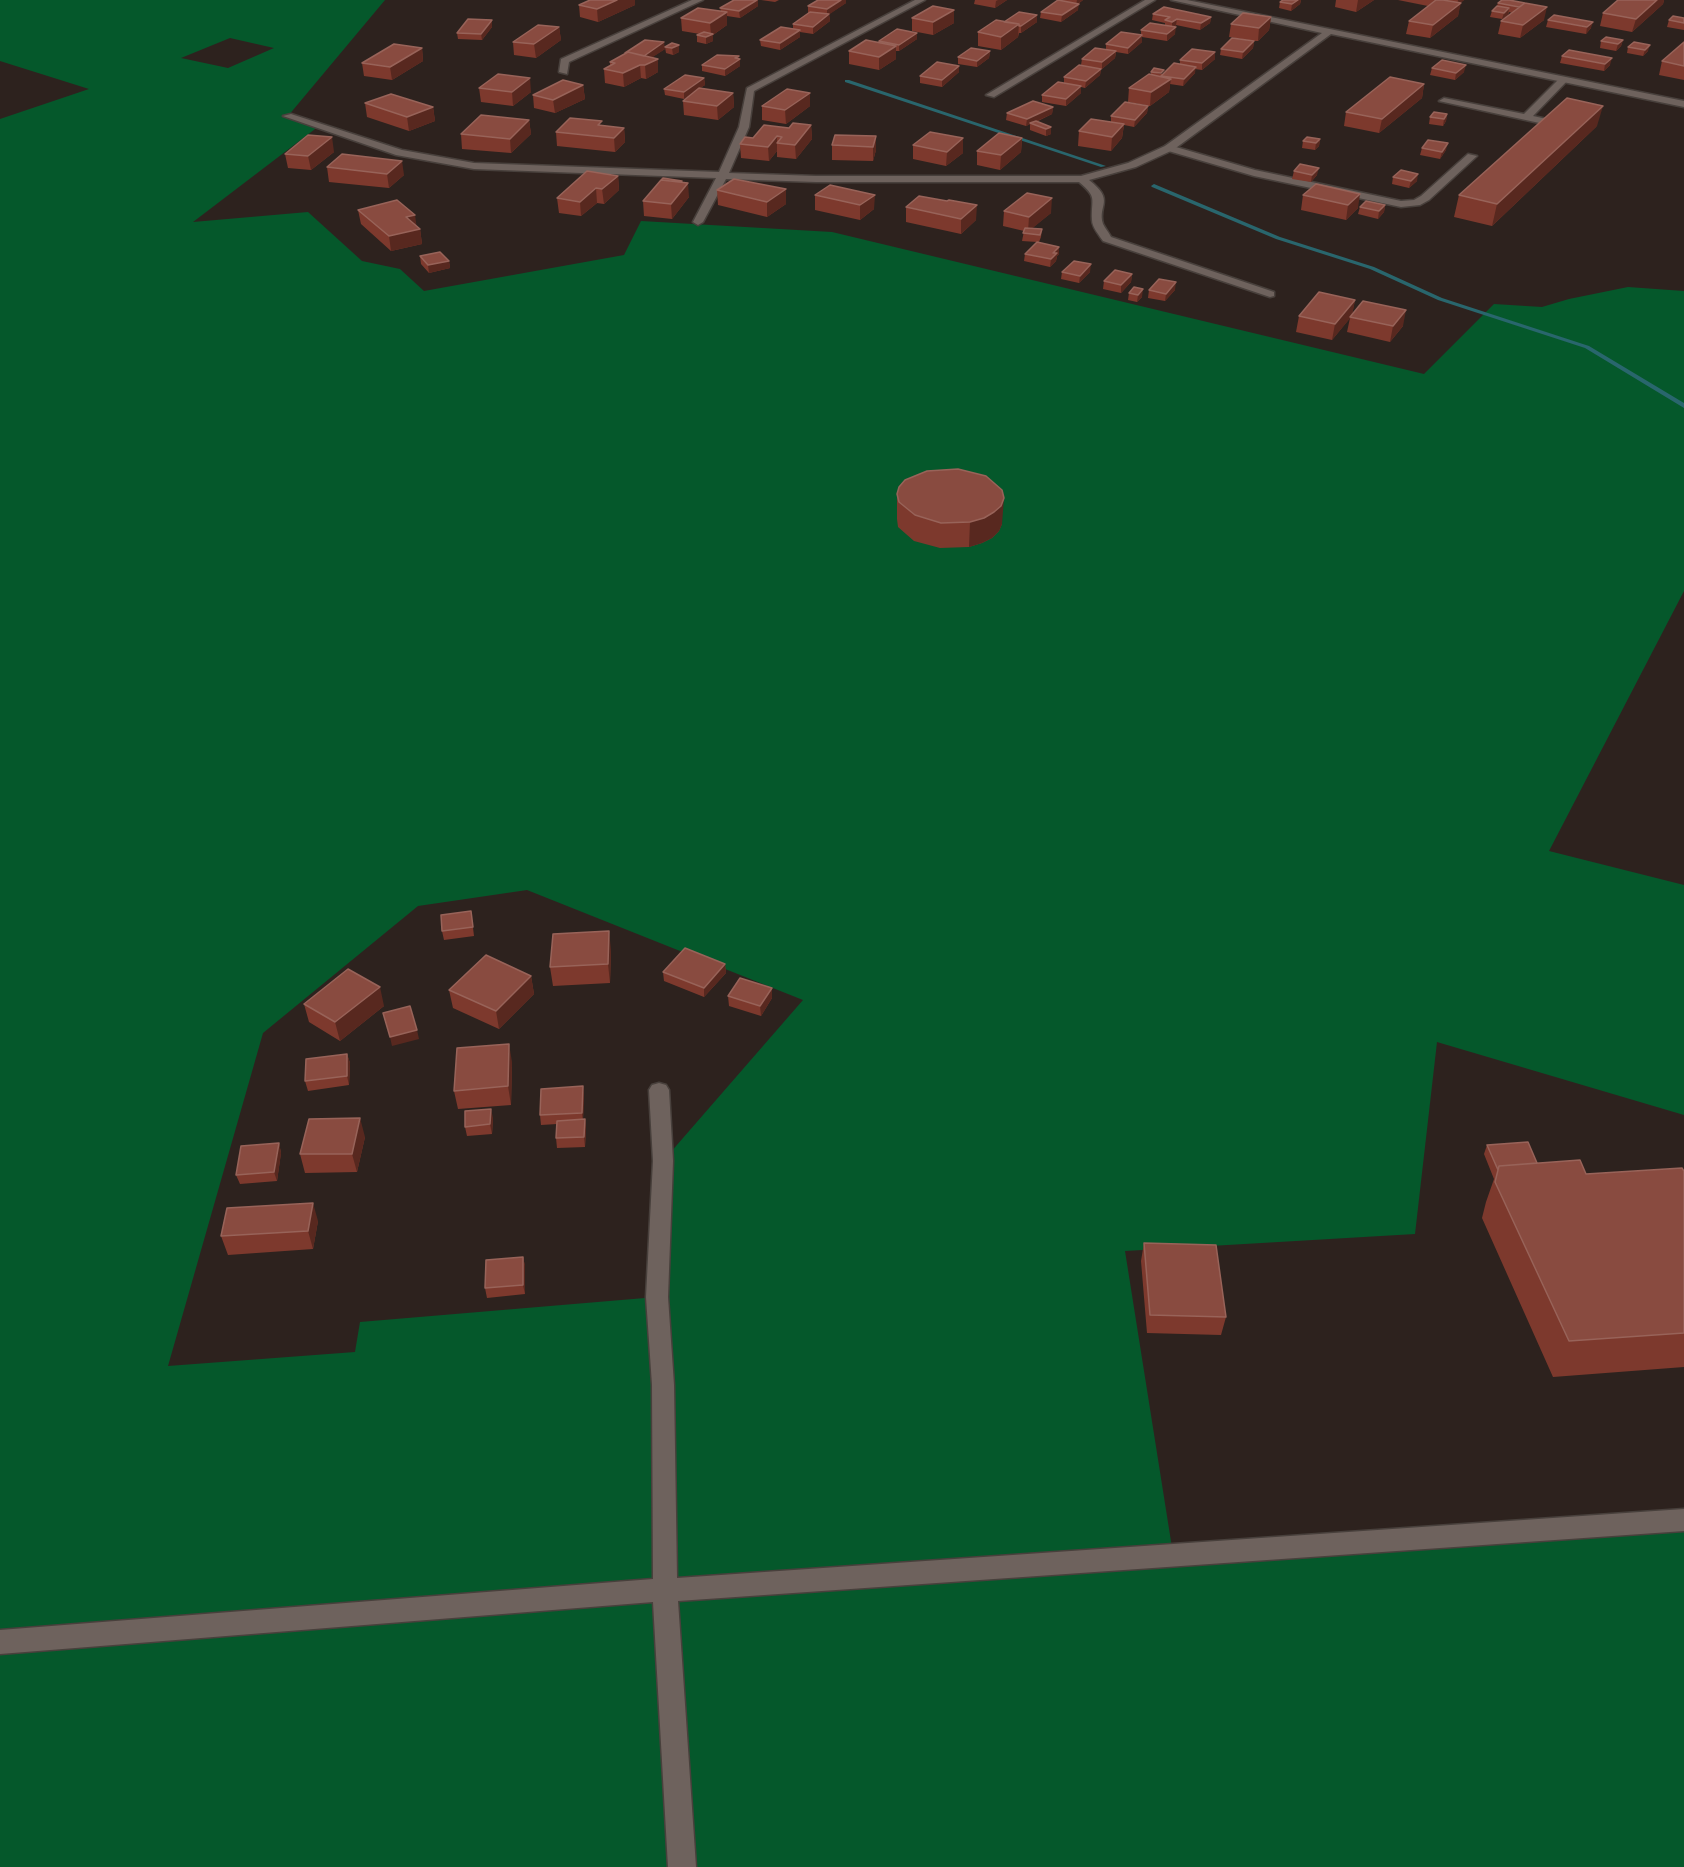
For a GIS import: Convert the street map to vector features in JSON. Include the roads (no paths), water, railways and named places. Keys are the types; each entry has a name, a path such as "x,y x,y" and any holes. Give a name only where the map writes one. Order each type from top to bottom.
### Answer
{"street":[{"path":"564,72 564,61 699,0"},
{"path":"698,222 724,174 744,127 750,90 921,0"},
{"path":"991,95 1151,0"},
{"path":"1175,0 1684,104"},
{"path":"288,116 400,153 474,166 816,179 1081,179 1132,165 1169,148 1330,31"},
{"path":"1527,117 1564,79"},
{"path":"1444,101 1544,121"},
{"path":"1169,148 1191,156 1281,178 1401,204 1416,203 1425,198 1472,156"},
{"path":"1081,179 1094,189 1100,201 1097,222 1107,239 1270,294"},
{"path":"659,1090 663,1161 657,1297 663,1385 666,1590 682,1867"},
{"path":"0,1642 666,1590 1684,1520"}],"waterway":[{"path":"847,81 1103,166"},
{"path":"1154,186 1278,238 1372,268 1440,299 1587,347 1684,406"}]}
